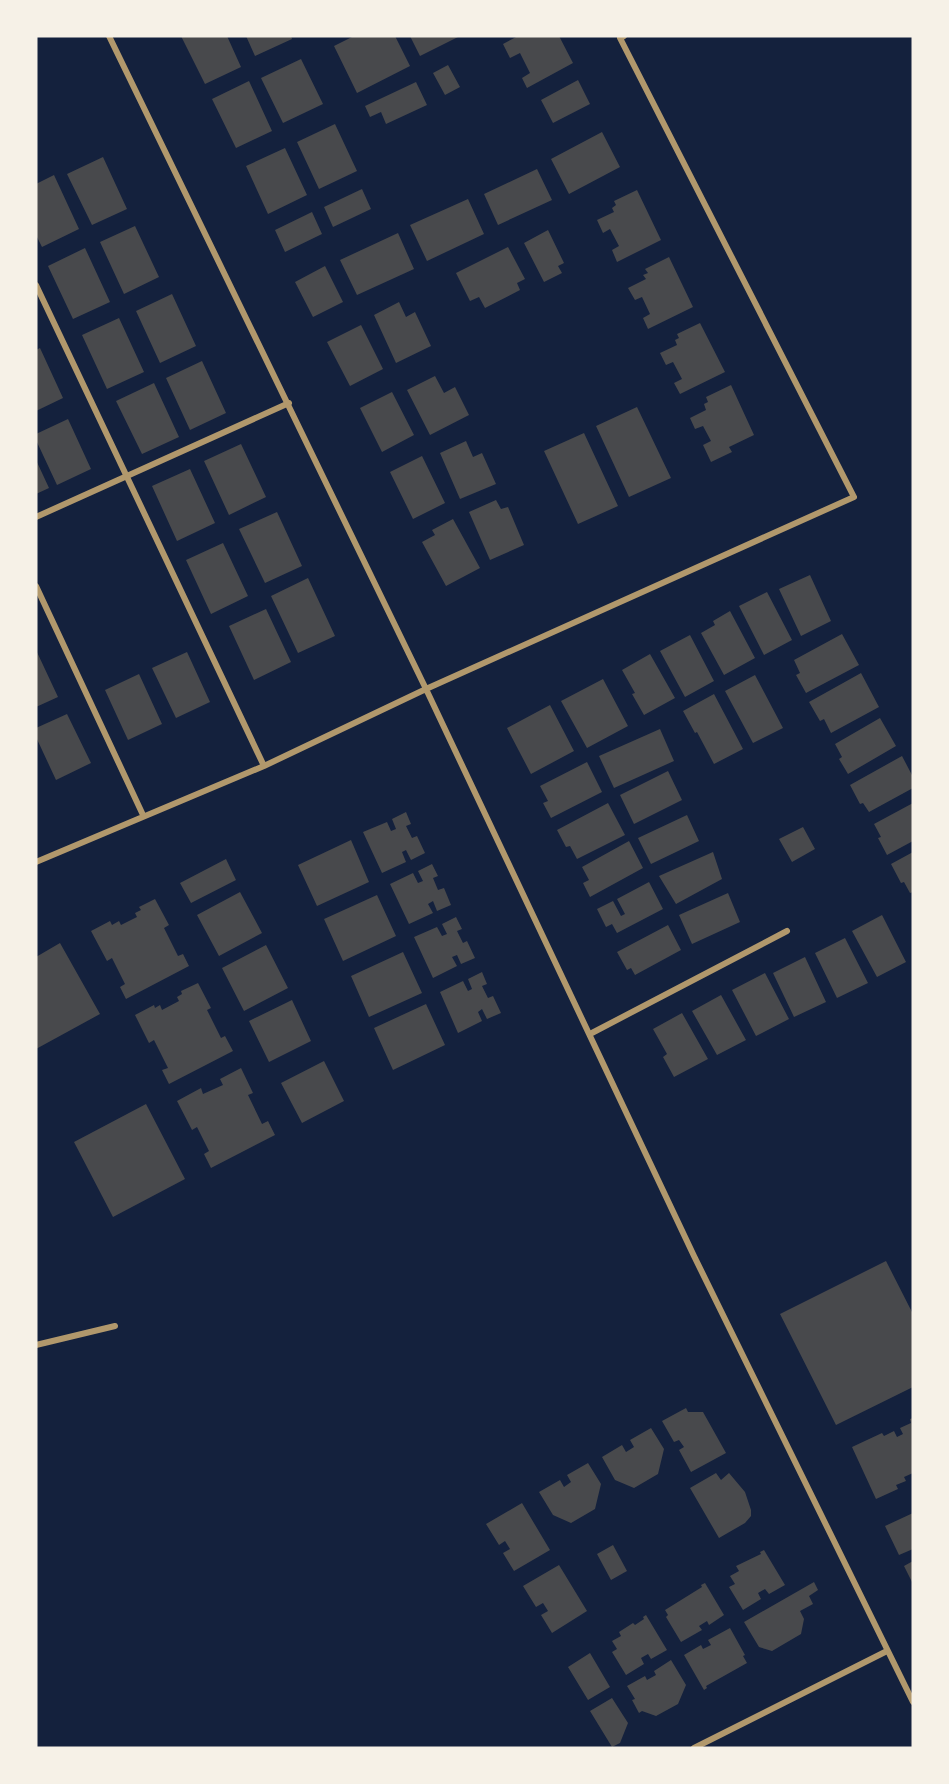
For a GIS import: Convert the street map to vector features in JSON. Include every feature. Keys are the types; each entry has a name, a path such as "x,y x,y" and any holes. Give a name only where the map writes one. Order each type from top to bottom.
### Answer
{"street":[{"path":"109,36 426,689 700,1267 913,1702"},
{"path":"36,861 264,766 426,689 854,497 620,38 624,36"},
{"path":"36,285 264,766"},
{"path":"36,517 289,404"},
{"path":"36,586 143,815"},
{"path":"590,1034 787,931"},
{"path":"36,1345 116,1326"},
{"path":"694,1748 887,1651"}],"building":[{"path":"181,36 227,36 241,67 205,84"},
{"path":"246,36 291,36 292,39 255,56"},
{"path":"354,36 395,36 410,66 357,93 334,46"},
{"path":"410,36 460,36 420,56"},
{"path":"518,36 559,36 573,63 527,88 522,78 530,73 520,53 510,58 503,44"},
{"path":"301,59 323,104 283,123 261,78"},
{"path":"448,65 460,87 445,95 433,73"},
{"path":"578,80 590,104 553,123 541,100"},
{"path":"249,81 272,131 236,148 212,99"},
{"path":"416,82 427,105 386,124 381,112 370,117 365,106"},
{"path":"335,124 357,171 319,189 297,142"},
{"path":"602,132 620,167 569,194 551,159"},
{"path":"285,148 307,195 268,214 246,166"},
{"path":"103,157 127,209 92,225 67,174"},
{"path":"537,169 552,200 498,225 484,194"},
{"path":"54,175 79,229 42,247 36,235 36,184"},
{"path":"362,189 371,209 333,227 324,207"},
{"path":"637,190 661,240 617,262 612,250 619,246 610,229 603,233 597,220 614,212 612,208 616,205 614,201"},
{"path":"468,199 484,234 427,261 410,225"},
{"path":"312,212 322,234 285,252 275,230"},
{"path":"135,226 159,277 124,294 100,242"},
{"path":"548,230 564,263 558,266 562,273 544,282 524,243"},
{"path":"398,233 414,269 357,295 340,260"},
{"path":"508,247 525,279 517,283 520,290 485,308 479,297 470,301 456,273"},
{"path":"85,248 110,302 73,319 48,266"},
{"path":"669,257 693,307 648,329 643,318 650,314 642,297 635,300 628,288 646,279 643,275 648,273 645,269"},
{"path":"325,266 343,302 313,317 295,282"},
{"path":"172,294 196,346 160,363 136,311"},
{"path":"399,302 406,317 415,312 431,346 396,363 374,315"},
{"path":"119,318 144,372 107,389 82,335"},
{"path":"700,323 725,372 680,394 674,383 682,379 673,362 666,365 660,353 677,345 675,340 679,338 677,334"},
{"path":"361,325 383,369 350,386 327,342"},
{"path":"40,348 63,398 36,411 36,350"},
{"path":"202,361 226,413 190,430 166,378"},
{"path":"435,376 444,393 455,387 469,415 430,435 407,390"},
{"path":"154,383 179,437 142,454 116,401"},
{"path":"731,385 754,435 729,447 732,452 711,462 703,445 711,441 703,426 695,429 690,418 706,410 704,404 708,402 706,397"},
{"path":"392,392 414,435 382,452 360,408"},
{"path":"637,407 671,478 629,497 596,426"},
{"path":"68,419 91,469 57,485 36,440 36,434"},
{"path":"584,433 618,506 578,524 544,451"},
{"path":"466,441 473,457 482,453 496,484 460,499 440,453"},
{"path":"241,444 266,497 229,515 204,461"},
{"path":"422,456 445,503 413,519 390,472"},
{"path":"36,460 49,488 36,494"},
{"path":"190,469 215,523 177,541 152,486"},
{"path":"496,500 501,509 508,507 524,545 490,560 469,512"},
{"path":"277,512 302,566 265,583 239,529"},
{"path":"453,519 480,568 446,586 422,542 435,535 432,530"},
{"path":"223,543 248,596 211,614 186,560"},
{"path":"810,575 831,621 801,636 779,589"},
{"path":"308,578 335,636 298,653 271,596"},
{"path":"767,592 792,640 764,655 739,606"},
{"path":"266,609 291,662 254,680 229,626"},
{"path":"730,611 755,658 724,675 701,633 715,625 713,621"},
{"path":"842,634 859,665 806,693 796,675 800,673 794,660"},
{"path":"690,635 714,681 685,697 660,651"},
{"path":"36,650 58,697 36,707"},
{"path":"187,652 210,702 176,718 152,668"},
{"path":"650,654 675,698 644,715 622,670"},
{"path":"861,673 879,707 831,733 824,719 820,721 809,702"},
{"path":"139,674 162,724 128,740 105,690"},
{"path":"755,675 783,728 753,743 725,691"},
{"path":"603,679 628,726 587,748 561,701"},
{"path":"714,694 743,749 714,764 683,711"},
{"path":"550,705 574,751 531,774 507,728"},
{"path":"67,714 91,763 56,780 36,737 36,728"},
{"path":"880,718 896,746 848,774 839,759 842,757 835,744"},
{"path":"660,729 674,761 614,788 599,756"},
{"path":"902,756 913,777 913,788 869,812 863,803 860,804 850,785"},
{"path":"587,762 602,792 551,818 543,803 548,801 540,786"},
{"path":"668,771 682,800 634,824 620,795"},
{"path":"608,803 625,835 577,859 570,846 566,847 557,830"},
{"path":"913,803 913,841 887,855 874,824"},
{"path":"406,812 411,824 406,826 412,838 417,836 425,853 411,860 406,850 402,852 406,862 382,873 363,832 387,822 391,831 396,829 392,819"},
{"path":"687,815 699,841 651,864 638,838"},
{"path":"803,827 815,849 792,862 779,839"},
{"path":"351,840 369,882 317,906 298,865"},
{"path":"629,841 643,868 590,897 583,883 589,880 582,867"},
{"path":"713,852 722,879 676,904 659,876"},
{"path":"913,852 913,892 910,893 904,882 901,883 891,864"},
{"path":"226,859 236,880 191,903 180,883"},
{"path":"432,864 438,876 433,878 438,890 444,888 451,905 437,911 433,901 428,904 433,913 409,924 390,884 413,873 418,883 423,881 418,871"},
{"path":"649,882 663,909 617,933 612,924 606,927 597,909 613,901 621,916 625,914 617,899"},
{"path":"240,892 262,933 219,956 197,915"},
{"path":"728,893 740,922 692,944 679,915"},
{"path":"377,895 396,936 343,961 324,919"},
{"path":"155,899 169,925 164,928 178,956 183,954 189,966 126,999 120,987 125,984 112,958 107,961 91,931 110,921 112,925 119,921 121,925 137,917 135,913 141,910 139,907"},
{"path":"882,915 906,962 877,977 852,931"},
{"path":"456,917 462,929 457,931 463,943 467,941 475,958 461,964 457,955 452,957 457,966 433,978 414,937 437,927 442,936 447,934 442,924"},
{"path":"668,925 681,950 635,975 631,968 627,970 617,952"},
{"path":"845,938 868,983 837,998 815,953"},
{"path":"60,943 100,1014 36,1049 36,957"},
{"path":"266,945 288,988 244,1011 222,968"},
{"path":"403,952 422,993 369,1017 351,976"},
{"path":"805,957 826,1002 794,1017 773,973"},
{"path":"482,972 487,984 482,986 488,998 493,996 501,1013 487,1019 482,1009 478,1012 482,1021 458,1033 440,992 463,981 468,991 472,989 468,979"},
{"path":"765,973 789,1019 756,1036 732,990"},
{"path":"198,983 211,1008 207,1010 221,1038 225,1036 233,1051 169,1084 162,1070 168,1068 154,1040 149,1043 135,1015 154,1005 155,1008 160,1005 162,1010 179,1001 177,997 182,994 181,991"},
{"path":"721,995 746,1040 717,1055 692,1011"},
{"path":"292,1000 311,1041 269,1062 249,1021"},
{"path":"426,1004 445,1045 393,1070 374,1028"},
{"path":"682,1013 708,1059 674,1077 663,1057 667,1054 653,1029"},
{"path":"324,1061 344,1101 302,1123 281,1083"},
{"path":"241,1068 253,1093 248,1095 262,1124 268,1121 275,1135 211,1168 204,1154 209,1151 197,1127 192,1130 177,1101 201,1088 203,1094 223,1085 220,1079"},
{"path":"146,1104 185,1179 113,1217 74,1142"},
{"path":"886,1261 913,1314 913,1387 836,1425 780,1314"},
{"path":"686,1408 688,1412 703,1412 726,1453 691,1472 679,1450 684,1447 679,1440 674,1442 662,1421"},
{"path":"913,1418 913,1473 904,1477 906,1481 896,1485 898,1489 876,1499 852,1447 882,1433 884,1436 894,1431 897,1437 903,1434 900,1428 911,1423 910,1419"},
{"path":"651,1428 664,1449 658,1474 634,1488 615,1480 602,1457 622,1445 626,1452 634,1447 630,1440"},
{"path":"588,1463 601,1484 595,1509 571,1523 553,1515 539,1492 560,1480 564,1487 571,1482 567,1475"},
{"path":"716,1473 721,1480 729,1473 745,1492 751,1510 751,1516 745,1523 719,1538 690,1488"},
{"path":"522,1503 550,1550 514,1571 503,1553 510,1549 505,1541 499,1545 486,1524"},
{"path":"913,1513 913,1549 899,1555 885,1526"},
{"path":"613,1545 627,1571 611,1580 597,1554"},
{"path":"764,1550 785,1585 769,1594 765,1589 758,1593 761,1599 743,1610 729,1587 735,1584 730,1576 739,1571 736,1566 761,1554 760,1552"},
{"path":"913,1561 913,1584 904,1566"},
{"path":"559,1565 587,1611 552,1633 541,1615 548,1611 543,1603 536,1607 523,1586"},
{"path":"814,1582 818,1590 809,1596 813,1604 800,1611 804,1619 801,1634 772,1651 759,1647 744,1622"},
{"path":"705,1583 724,1615 709,1625 707,1621 699,1626 702,1630 681,1642 666,1617 668,1615 665,1610"},
{"path":"646,1615 667,1650 651,1659 648,1654 641,1658 644,1664 626,1675 612,1652 617,1649 612,1641 621,1636 619,1632 633,1623 635,1625"},
{"path":"730,1628 747,1663 706,1686 704,1690 684,1655 701,1645 703,1649 711,1645 708,1640"},
{"path":"590,1653 610,1687 588,1700 568,1667"},
{"path":"671,1660 686,1685 678,1704 656,1716 642,1711 639,1713 632,1700 635,1699 627,1686 645,1676 647,1680 656,1675 654,1671"},
{"path":"612,1698 628,1723 620,1743 612,1747 590,1711"}]}
